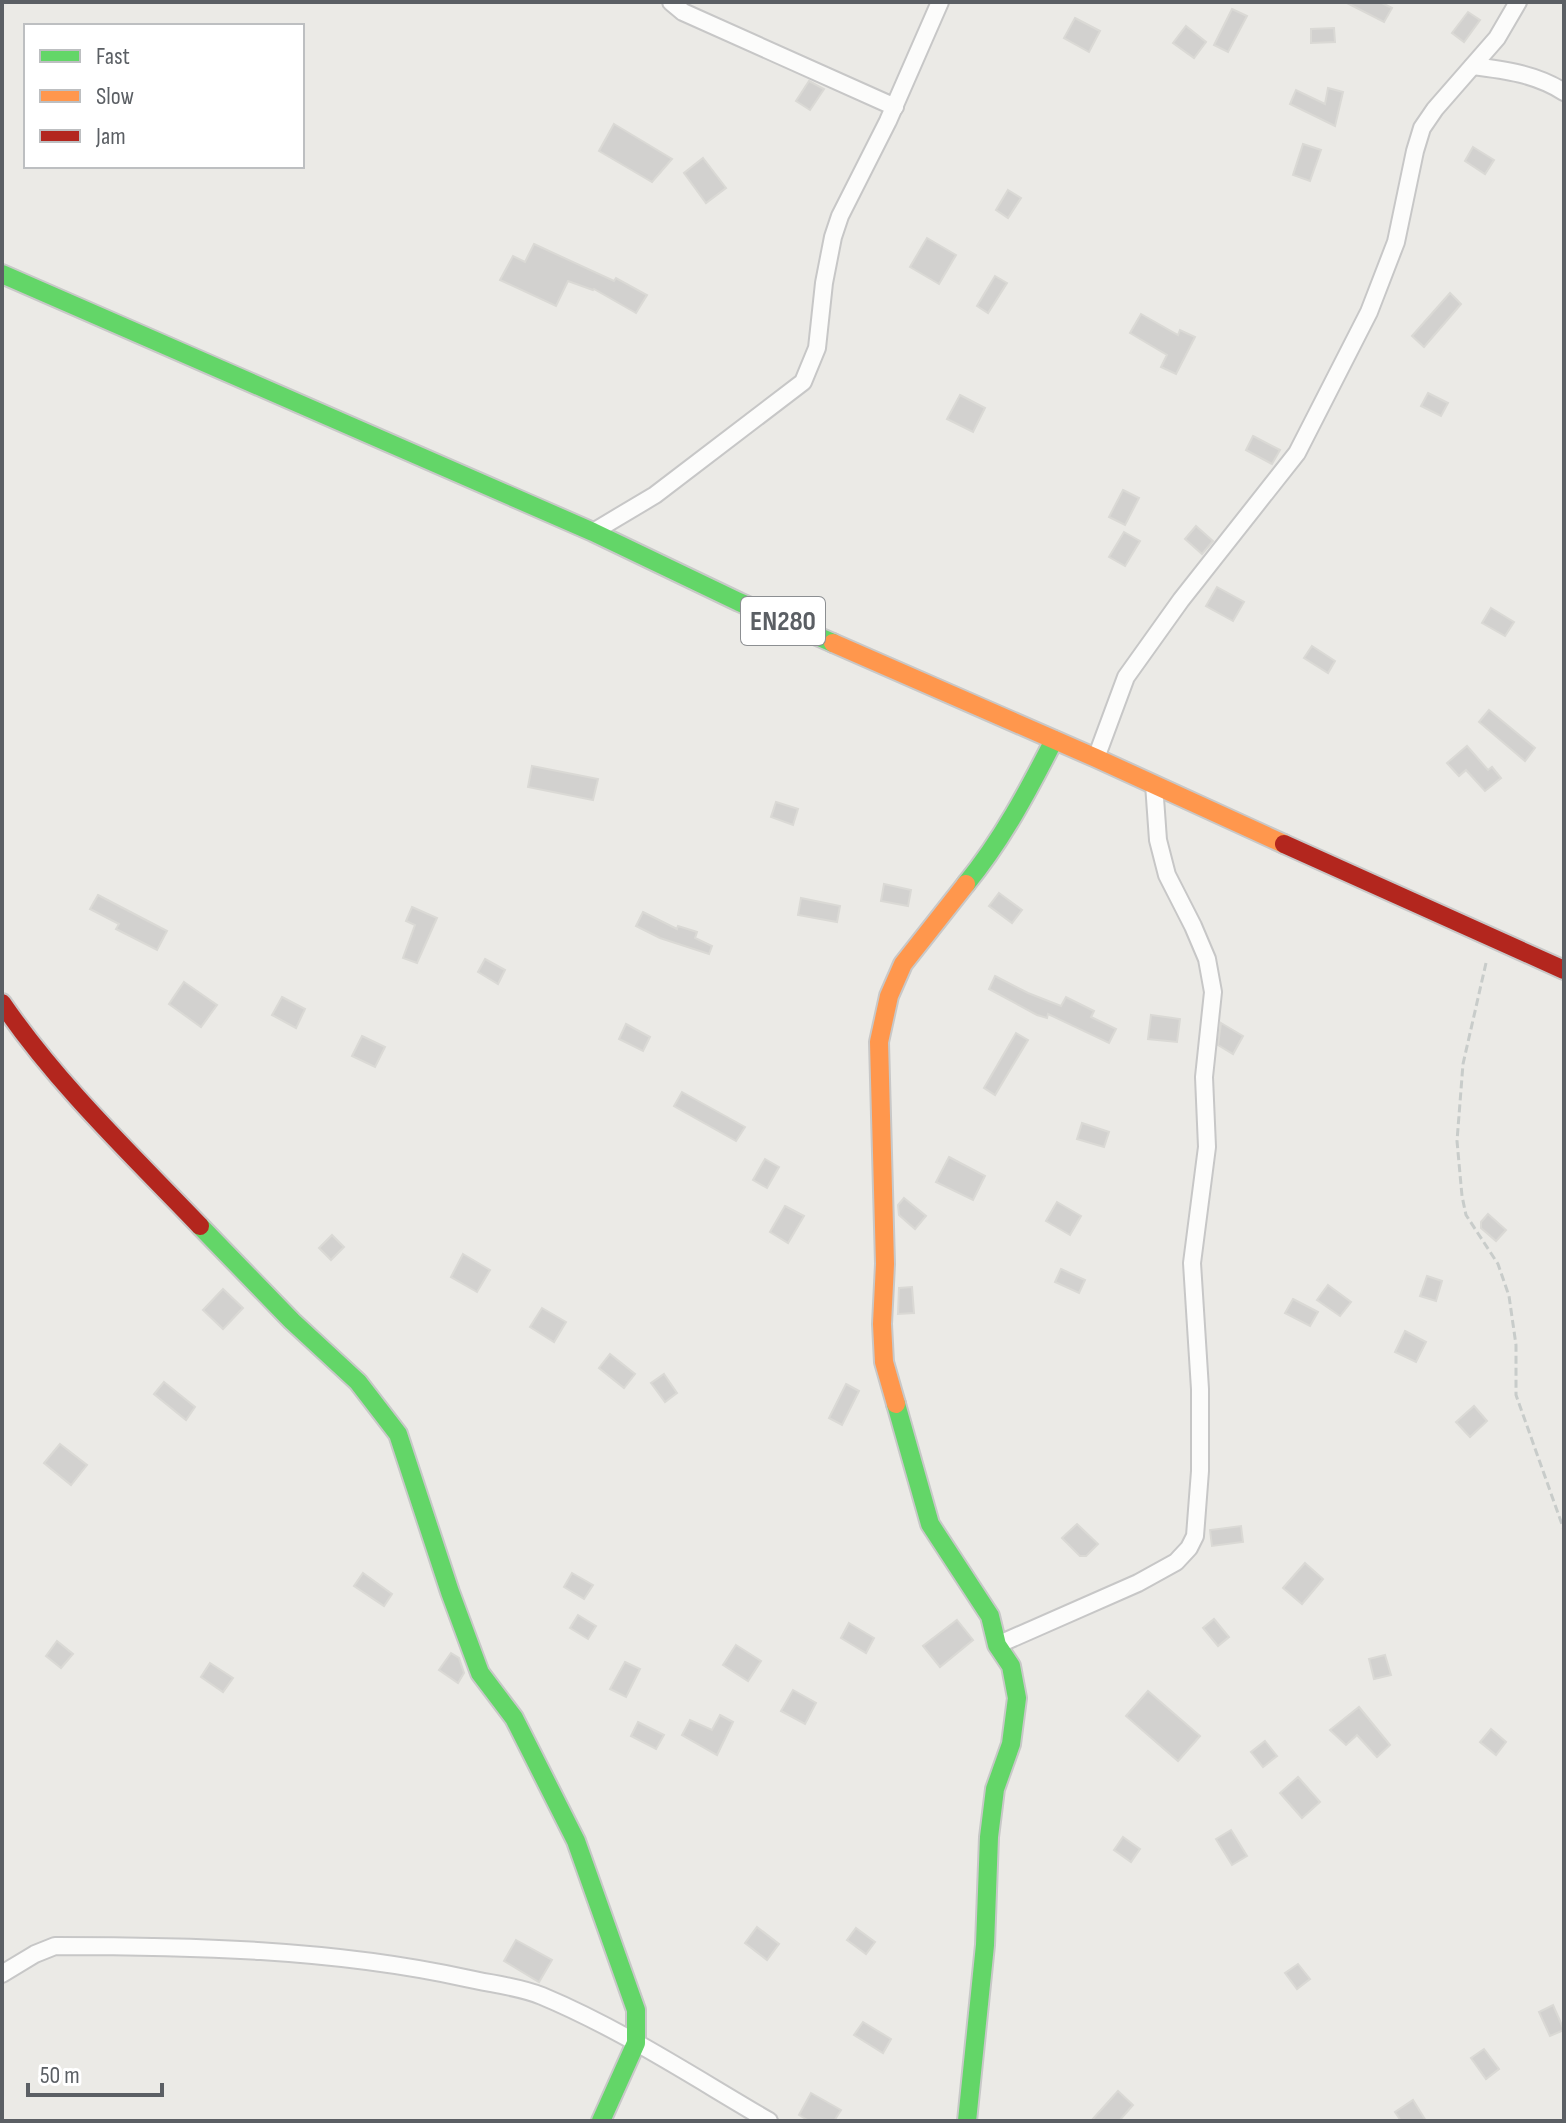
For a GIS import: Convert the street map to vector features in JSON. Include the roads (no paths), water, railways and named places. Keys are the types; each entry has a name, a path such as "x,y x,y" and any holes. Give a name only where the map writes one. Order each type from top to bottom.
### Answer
{"street":[{"path":"671,2 683,12 895,107"},
{"path":"593,532 655,495 803,382 817,348 824,283 840,216 895,107 940,2"},
{"path":"1096,758 1126,677 1181,600 1297,453 1369,312 1396,242 1422,128 1497,38 1518,2"},
{"path":"1473,66 1517,72 1547,81 1564,92"},
{"name":"EN280","path":"2,274 593,532 739,602 1096,758 1564,970"},
{"path":"967,2121 985,1945 989,1837 995,1789 1011,1744 1017,1698 1011,1666 997,1645 990,1616 930,1524 884,1362 885,1264 879,1042 883,1012 903,963 922,935 993,851 1054,740"},
{"path":"997,1645 1138,1583 1176,1562 1195,1536 1199,1513 1200,1416 1192,1263 1207,1147 1204,1077 1213,992 1207,959 1167,875 1158,840 1154,784"},
{"path":"2,1003 25,1037 116,1139 292,1321 358,1382 398,1434 480,1673 514,1718 576,1841 636,2010 636,2043 601,2121"},
{"path":"2,1974 55,1946 292,1954 351,1959 435,1972 539,1995 636,2043 769,2121"}]}
